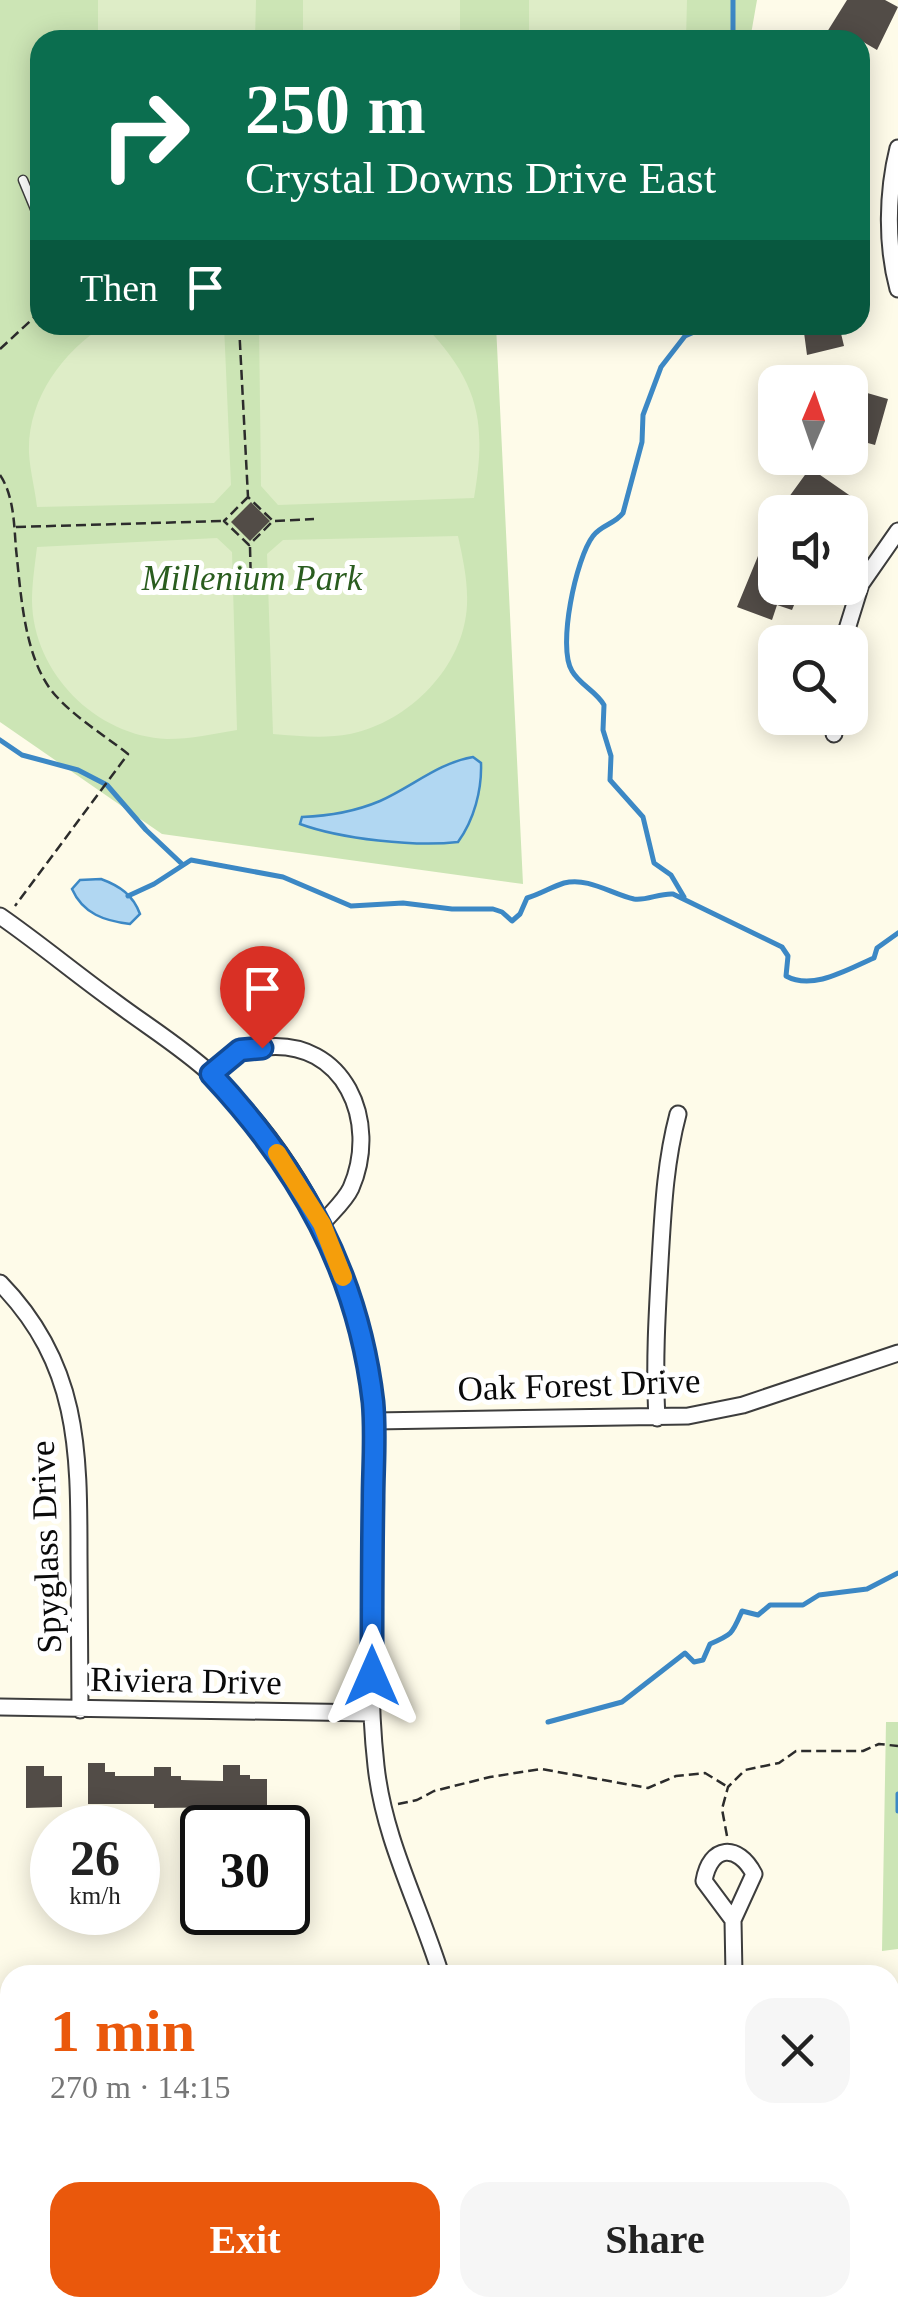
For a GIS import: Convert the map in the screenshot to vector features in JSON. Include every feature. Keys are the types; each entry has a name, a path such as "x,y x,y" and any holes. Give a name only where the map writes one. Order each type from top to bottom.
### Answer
{"street":[{"path":"898,148 890,204 891,250 898,288"},
{"path":"848,625 861,584 898,531"},
{"path":"2,917 211,1074 270,1142 322,1224 345,1281 362,1340 374,1421 372,1713 383,1807 396,1860 436,1965"},
{"path":"211,1074 240,1050 284,1045 321,1058 344,1081 360,1113 361,1148 350,1190 322,1224"},
{"path":"657,1418 655,1344 667,1154 678,1114"},
{"name":"Spyglass Drive","path":"0,1283 41,1336 63,1382 76,1433 80,1710"},
{"name":"Oak Forest Drive","path":"374,1421 657,1418 743,1405 898,1354"},
{"name":"Riviera Drive","path":"0,1708 372,1713"},
{"path":"733,1920 704,1880 707,1864 717,1854 731,1852 746,1859 754,1874 733,1920 734,1965"}],"lane":[{"path":"23,180 30,197"}],"path":[{"path":"0,348 30,321"},
{"path":"240,335 248,496 273,521"},
{"path":"0,474 7,485 20,592 39,667 54,694 128,754 2,917"},
{"path":"224,522 248,496"},
{"path":"251,587 250,546 273,521 314,520"},
{"path":"14,527 224,522 250,546"},
{"path":"731,1852 722,1809 728,1787 745,1770 779,1762 796,1751 863,1751 879,1744 898,1746"},
{"path":"383,1807 490,1777 542,1770 648,1788 676,1776 705,1772 728,1787"}],"green space":[{"name":"Millenium Park","path":"0,0 757,0 752,30 30,30 30,335 496,335 523,884 162,834 0,722"},
{"path":"98,0 256,0 255,30 98,30"},
{"path":"303,0 460,0 460,30 303,30"},
{"path":"529,0 687,0 686,30 529,30"},
{"path":"224,335 231,485 214,503 37,507 29,453 34,414 50,379 89,336"},
{"path":"259,335 433,335 457,365 474,404 478,425 474,498 278,505 261,486"},
{"path":"458,536 467,587 464,628 456,650 429,688 393,718 372,728 321,737 273,734 267,554 283,540"},
{"path":"217,538 232,552 237,730 167,739 141,735 93,713 56,676 35,627 32,601 37,547"},
{"path":"886,1722 898,1722 898,1949 882,1951"}],"water":[{"path":"473,757 481,763 478,794 473,814 458,842 378,840 300,824 302,817 342,813 370,805 448,764"},
{"path":"101,879 120,888 134,902 140,914 130,924 96,915 82,905 72,889 80,880"}],"building":[{"path":"847,0 885,0 898,7 877,50 870,46 870,30 828,30"},
{"path":"804,335 841,335 844,346 807,355"},
{"path":"868,393 888,399 875,445 868,443"},
{"path":"805,475 820,475 849,495 790,495"},
{"path":"251,502 270,521 250,541 231,522"},
{"path":"758,556 758,605 777,605 772,620 737,607"},
{"path":"88,1763 105,1763 105,1772 115,1772 115,1776 154,1776 154,1767 171,1767 171,1776 181,1776 181,1780 223,1781 223,1765 240,1765 240,1775 267,1779 267,1805 160,1808 154,1804 88,1804"},
{"path":"26,1766 44,1766 44,1776 62,1776 62,1805 26,1808"}],"waterway":[{"path":"733,0 733,30"},
{"path":"684,897 671,875 654,863 643,817 610,780 604,705 572,671 567,643 570,603 580,563 593,536 623,513 642,442 643,415 661,367 687,335"},
{"path":"0,740 22,755 78,770 107,785 182,864"},
{"path":"128,896 191,860 283,877 351,906 403,903 493,909 512,921 527,898 564,883 582,882 634,899 673,894 782,947 788,956 786,976 807,981 830,977 874,958 877,948 898,933"},
{"path":"548,1722 622,1702 685,1653 694,1662 703,1660 710,1644 731,1632 742,1611 758,1615 770,1605 803,1605 819,1595 867,1589 898,1573"},
{"path":"898,1794 898,1811"}],"slow traffic":[{"path":"277,1153 322,1224 343,1277"}],"route":[{"path":"262,1048 240,1050 211,1074 270,1142 322,1224 345,1281 362,1340 374,1421 372,1676"}]}
